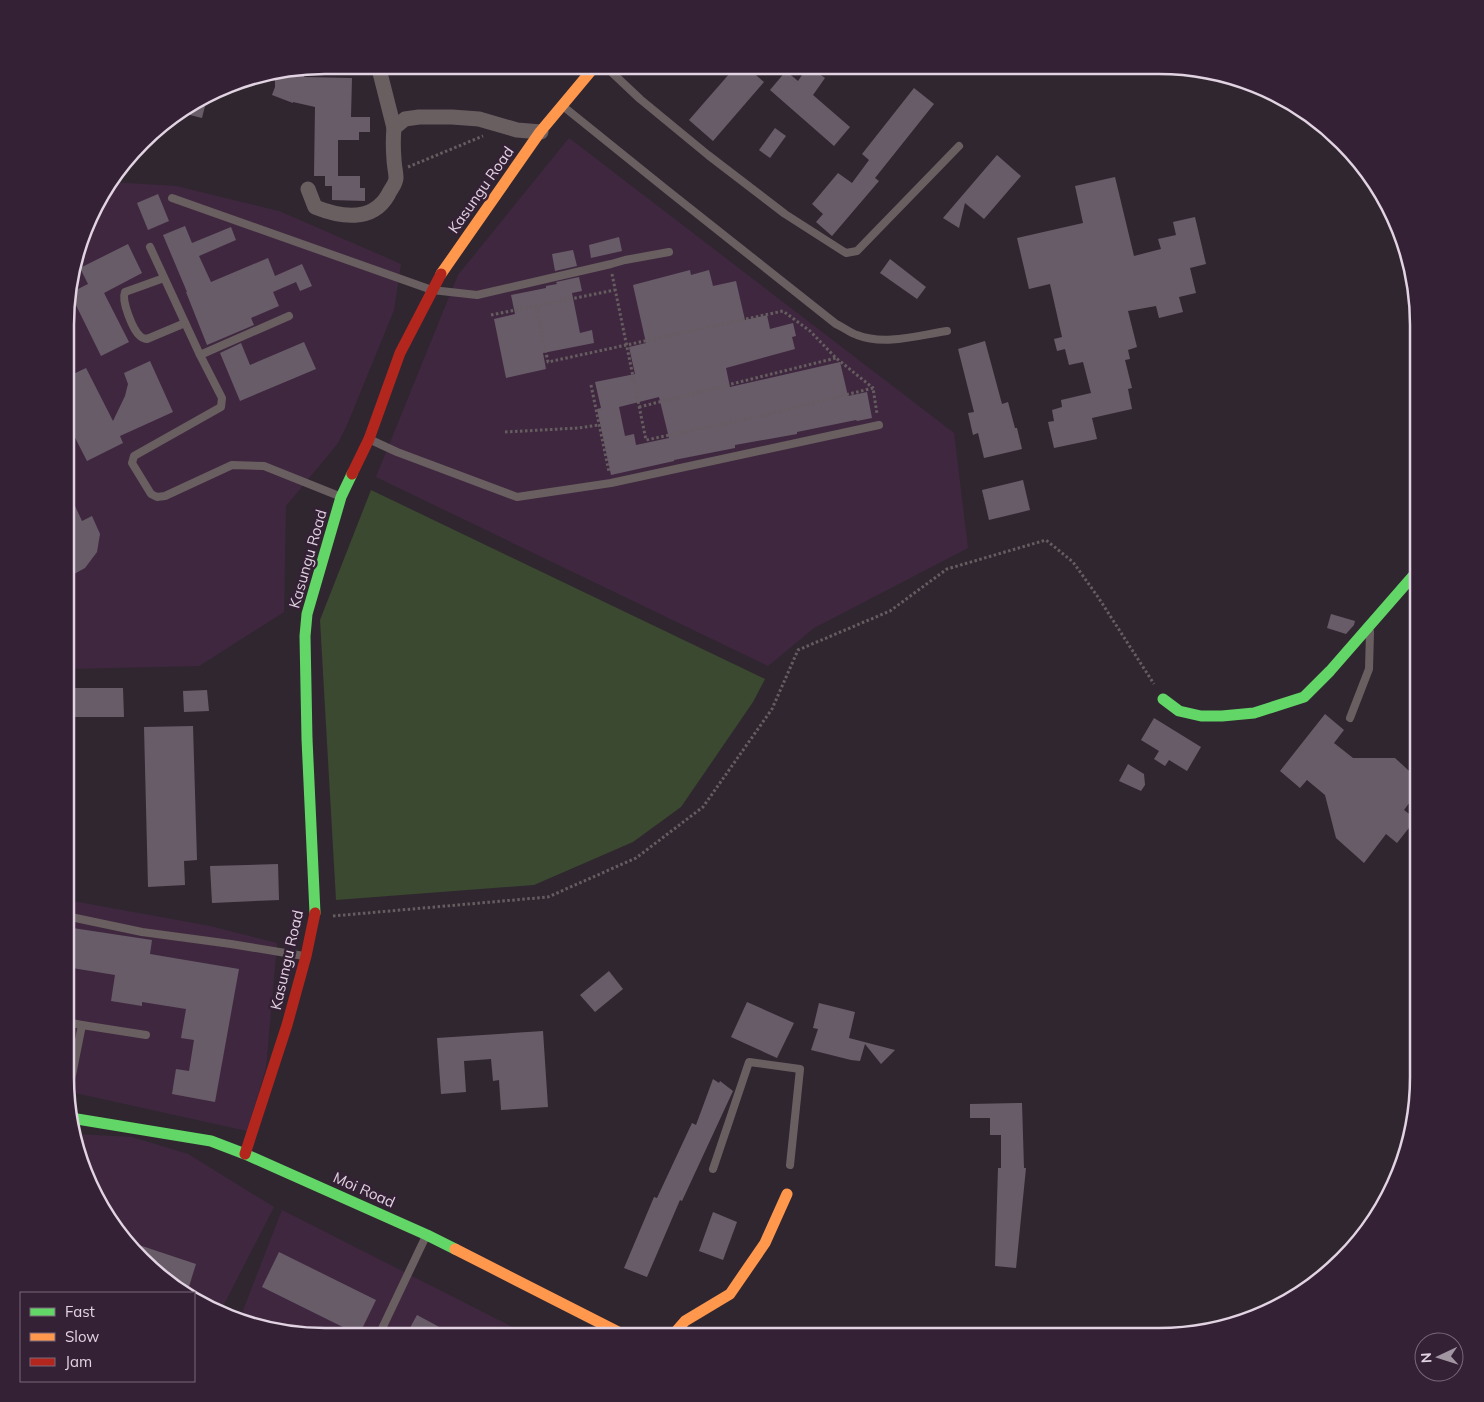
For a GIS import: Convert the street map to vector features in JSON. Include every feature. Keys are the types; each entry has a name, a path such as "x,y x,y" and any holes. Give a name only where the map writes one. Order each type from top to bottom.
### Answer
{"street":[{"path":"308,189 315,207 348,216 365,214 376,209 386,198 396,180 392,143 394,128 380,74"},
{"name":"Kasungu Road","path":"244,1154 287,1025 315,918 307,739 306,621 341,497 369,439 400,353 442,272 541,132 589,74"},
{"path":"394,128 404,119 452,117 479,119 517,130 541,132"},
{"path":"1163,698 1179,711 1201,716 1222,716 1254,713 1304,697 1410,579"},
{"name":"Moi Road","path":"78,1119 211,1142 244,1154 427,1234 610,1328"},
{"path":"679,1328 685,1321 730,1294 766,1243 786,1194"}],"lane":[{"path":"614,74 640,99 716,161 785,214 846,253 857,252 960,146"},
{"path":"563,106 836,324 857,335 874,339 892,339 947,331"},
{"path":"172,198 432,290 477,295 625,260 669,252"},
{"path":"150,247 185,324 222,398 221,407 134,456 132,462 150,494 157,497 165,496 232,465 264,466 341,497"},
{"path":"164,278 125,292 124,303 136,332 142,338 147,339 185,324"},
{"path":"200,355 289,316"},
{"path":"369,439 397,452 517,497 611,483 879,425"},
{"path":"1350,718 1369,669 1370,625"},
{"path":"74,918 142,932 306,956"},
{"path":"74,1024 146,1035"},
{"path":"74,1065 82,1025"},
{"path":"713,1169 749,1062 800,1069 790,1165"},
{"path":"382,1328 427,1234"}],"path":[{"path":"396,180 402,170 490,134"},
{"path":"491,315 615,290 646,440 760,416 874,388"},
{"path":"536,306 548,362 783,311 810,331 836,358 874,388 879,425"},
{"path":"639,407 836,358"},
{"path":"591,385 611,483"},
{"path":"505,432 578,428 599,424"},
{"path":"315,918 548,897 636,858 703,807 772,709 798,650 890,611 947,568 1046,540 1073,562 1098,597 1163,698"}],"shaded area":[{"path":"569,138 954,433 968,548 814,628 768,666 376,477 458,275"},
{"path":"118,182 176,186 279,211 401,264 394,310 347,425 338,443 286,506 284,612 199,666 74,669 74,308 82,260 87,244 107,199"},
{"path":"74,901 210,926 277,943 266,1068 247,1131 74,1093"},
{"path":"81,1134 132,1137 188,1154 274,1207 223,1306 185,1286 159,1266 136,1243 107,1203 87,1158"},
{"path":"282,1210 514,1328 308,1328 260,1320 242,1314"}],"green space":[{"path":"371,490 765,679 753,702 681,807 633,842 534,885 336,900 320,620"}],"building":[{"path":"304,74 304,77 352,78 351,117 370,117 370,132 359,132 359,140 338,140 338,176 360,176 360,188 365,188 365,201 332,200 332,186 325,186 325,176 314,176 315,107 293,103 272,95 275,79"},
{"path":"729,74 755,74 764,82 713,141 689,120"},
{"path":"783,74 790,74 798,81 803,74 819,74 825,78 813,95 850,127 834,146 770,90"},
{"path":"914,88 934,104 875,178 879,181 832,236 816,222 823,214 812,204 838,173 852,183 869,160 862,154"},
{"path":"206,104 202,118 188,114"},
{"path":"775,128 786,136 770,158 759,150"},
{"path":"997,155 1021,176 984,219 965,203 959,228 943,218"},
{"path":"1115,177 1134,256 1161,249 1158,239 1176,235 1173,222 1195,217 1206,264 1190,268 1196,293 1179,297 1183,312 1159,318 1156,306 1128,311 1137,347 1128,350 1130,359 1125,360 1132,388 1128,389 1132,409 1092,418 1097,439 1054,448 1048,422 1054,421 1052,410 1062,407 1061,400 1091,393 1083,362 1069,365 1065,349 1057,351 1054,339 1062,337 1050,284 1029,289 1017,238 1083,223 1075,186"},
{"path":"158,194 169,221 148,230 137,203"},
{"path":"185,226 192,243 231,227 236,240 199,256 211,282 268,258 275,276 302,264 312,286 300,291 296,282 273,292 279,306 251,318 254,325 207,345 163,235"},
{"path":"619,237 622,251 591,258 589,245"},
{"path":"128,244 142,273 104,293 129,342 101,356 75,303 76,290 88,284 81,268"},
{"path":"573,250 577,266 555,271 552,254"},
{"path":"890,259 926,287 917,299 880,273"},
{"path":"690,270 691,275 709,270 713,286 736,281 745,320 767,315 770,329 793,323 796,336 792,337 795,349 726,368 730,387 840,362 848,396 867,392 872,418 735,445 735,448 611,475 597,409 601,408 595,382 635,374 629,347 646,343 633,285","holes":["659,397 669,438 636,445 634,434 625,436 619,407"]},
{"path":"579,277 582,291 572,293 580,333 592,330 594,343 543,353 546,369 506,378 494,319 515,314 511,295 546,288 546,286 557,284 556,282"},
{"path":"985,341 1002,404 1008,402 1022,449 984,458 978,433 973,435 968,413 974,412 958,349"},
{"path":"304,342 316,369 240,401 220,353 241,343 250,365"},
{"path":"150,361 173,412 120,436 123,443 87,461 74,436 74,374 86,368 113,421 125,396 128,384 124,373"},
{"path":"1023,480 1030,510 989,520 982,490"},
{"path":"74,504 82,521 92,516 100,534 97,552 85,568 74,574"},
{"path":"1331,614 1355,621 1354,625 1346,634 1327,628"},
{"path":"74,688 123,688 124,717 74,717"},
{"path":"207,690 209,711 184,712 183,691"},
{"path":"1325,714 1344,730 1334,743 1353,758 1395,758 1410,772 1410,802 1404,810 1410,814 1410,827 1397,843 1386,834 1364,863 1336,838 1325,795 1307,780 1300,788 1280,771"},
{"path":"1154,718 1201,747 1187,771 1169,760 1165,766 1154,759 1159,751 1141,740"},
{"path":"193,726 197,860 184,861 185,885 148,887 144,727"},
{"path":"1128,764 1144,774 1145,785 1141,791 1119,781"},
{"path":"278,864 279,900 212,903 210,866"},
{"path":"74,928 152,940 150,954 239,969 215,1102 172,1094 176,1069 189,1071 194,1040 181,1038 186,1009 142,1002 142,1006 111,1001 115,975 74,968"},
{"path":"609,971 623,989 595,1012 580,995"},
{"path":"747,1002 794,1023 777,1058 731,1037"},
{"path":"819,1003 855,1012 849,1038 895,1050 881,1064 865,1044 860,1061 811,1050 818,1029 813,1028"},
{"path":"543,1031 548,1107 501,1110 499,1080 493,1081 491,1059 464,1061 466,1092 441,1094 437,1038"},
{"path":"713,1079 719,1083 720,1081 733,1091 682,1201 680,1200 647,1277 624,1268 654,1197 657,1198 692,1123 696,1125"},
{"path":"1022,1103 1024,1168 1026,1168 1016,1268 995,1266 998,1168 1001,1168 1001,1135 990,1135 990,1118 970,1118 970,1104"},
{"path":"713,1212 737,1222 723,1260 699,1251"},
{"path":"137,1244 196,1264 188,1288 159,1266"},
{"path":"279,1252 376,1300 362,1328 345,1328 262,1287"},
{"path":"417,1315 441,1328 410,1328"}],"traffic: fast":[{"path":"315,913 307,739 305,636 307,614 341,497 352,474"},
{"path":"1163,699 1179,711 1201,716 1222,716 1254,713 1304,697 1330,671 1410,579"},
{"path":"78,1119 211,1141 245,1154 455,1249"}],"traffic: slow":[{"path":"441,274 540,132 588,74"},
{"path":"679,1328 685,1321 730,1294 765,1243 787,1194"},
{"path":"455,1249 610,1328"}],"traffic: jam":[{"path":"352,474 369,439 400,353 441,274"},
{"path":"245,1154 287,1025 306,956 315,913"}]}
